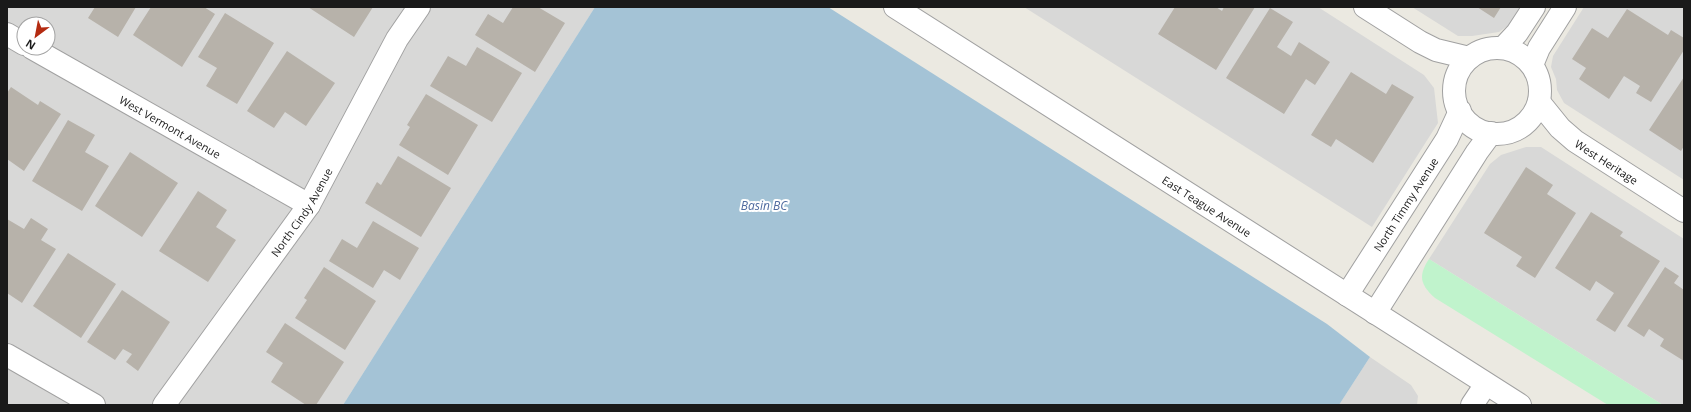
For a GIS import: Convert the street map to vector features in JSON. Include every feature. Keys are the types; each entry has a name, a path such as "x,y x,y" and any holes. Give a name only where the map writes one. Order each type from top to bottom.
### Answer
{"street":[{"name":"North Cindy Avenue","path":"164,405 309,205 397,39 419,7"},
{"name":"East Teague Avenue","path":"895,7 1520,405"},
{"path":"1364,7 1420,42 1436,50 1469,58"},
{"path":"1502,48 1517,33 1534,7"},
{"path":"1532,65 1539,48 1565,7"},
{"path":"7,34 16,39"},
{"path":"1420,42 1436,58 1455,82"},
{"path":"1491,48 1502,48 1514,51 1524,57 1532,65 1538,77 1540,89 1539,102 1529,120 1521,127 1511,131 1491,133 1479,129 1468,122 1460,111 1454,92 1455,82 1460,69 1469,58 1479,52 1491,48"},
{"name":"West Vermont Avenue","path":"46,56 309,205"},
{"name":"West Heritage","path":"1539,102 1554,122 1574,141 1684,211"},
{"name":"North Timmy Avenue","path":"1347,295 1447,139 1460,111"},
{"path":"1521,127 1552,133 1574,141"},
{"path":"1375,313 1477,152 1491,133"},
{"path":"7,355 94,405"},
{"path":"1472,405 1486,384"}],"shaded area":[{"path":"7,7 595,7 343,405 7,405"},
{"path":"1024,7 1318,7 1424,75 1434,88 1438,123 1372,227"},
{"path":"1412,7 1521,7 1510,24 1499,32 1472,36 1458,36"},
{"path":"1584,7 1684,7 1684,180 1564,103 1557,90 1556,79 1551,67 1553,56"},
{"path":"1526,147 1541,147 1684,239 1684,405 1663,405 1429,259 1490,164 1501,155"},
{"path":"1370,357 1411,385 1418,396 1417,405 1339,405"}],"green space":[{"path":"1429,259 1663,405 1608,405 1435,298 1426,288 1422,280 1423,270"}],"water":[{"name":"Basin BC","path":"595,7 828,7 1327,324 1370,357 1339,405 343,405"}],"building":[{"path":"95,7 136,7 118,37 88,18"},
{"path":"151,7 204,7 215,14 182,67 133,35"},
{"path":"308,7 373,7 354,37"},
{"path":"513,7 538,7 565,23 535,72 475,35 488,14 503,23"},
{"path":"1175,7 1216,7 1222,11 1224,7 1255,7 1216,70 1158,34"},
{"path":"1477,7 1501,7 1494,18"},
{"path":"1270,8 1293,22 1277,47 1291,56 1299,42 1330,62 1315,85 1306,79 1284,114 1226,78"},
{"path":"1627,9 1668,35 1671,30 1684,38 1684,50 1651,102 1636,93 1640,86 1624,76 1609,99 1579,79 1586,68 1572,59 1592,28 1608,38"},
{"path":"225,13 274,43 237,104 206,86 217,68 198,57"},
{"path":"477,47 522,73 492,122 430,86 448,56 466,66"},
{"path":"287,51 335,83 306,126 285,112 274,128 247,111"},
{"path":"1351,72 1386,94 1392,84 1414,97 1373,163 1336,139 1331,147 1311,135"},
{"path":"1684,77 1684,146 1681,151 1649,130"},
{"path":"11,87 38,105 40,101 61,114 24,171 7,159 7,93"},
{"path":"426,94 478,125 448,175 399,145 410,127 407,125"},
{"path":"68,120 95,135 85,152 109,166 82,211 32,181"},
{"path":"130,152 178,183 142,237 95,206"},
{"path":"398,156 451,188 421,237 365,203 377,182 381,185"},
{"path":"1526,167 1553,185 1547,194 1576,213 1535,278 1516,266 1522,257 1484,233"},
{"path":"198,191 227,210 216,227 236,240 208,282 159,251"},
{"path":"1591,212 1623,232 1620,236 1660,261 1615,332 1596,320 1614,293 1596,281 1590,291 1555,268"},
{"path":"31,218 48,229 41,240 56,249 22,303 7,293 7,219 24,229"},
{"path":"373,221 419,248 400,280 384,270 373,288 329,261 342,239 357,248"},
{"path":"68,253 116,284 81,338 33,306"},
{"path":"324,267 376,301 345,350 295,318 307,300 304,298"},
{"path":"1665,267 1679,276 1674,283 1684,290 1684,361 1660,346 1664,339 1649,329 1644,337 1627,326"},
{"path":"122,290 170,322 138,371 126,362 132,354 123,349 115,360 87,342"},
{"path":"285,323 344,362 316,405 306,405 271,382 283,363 266,352"}]}
